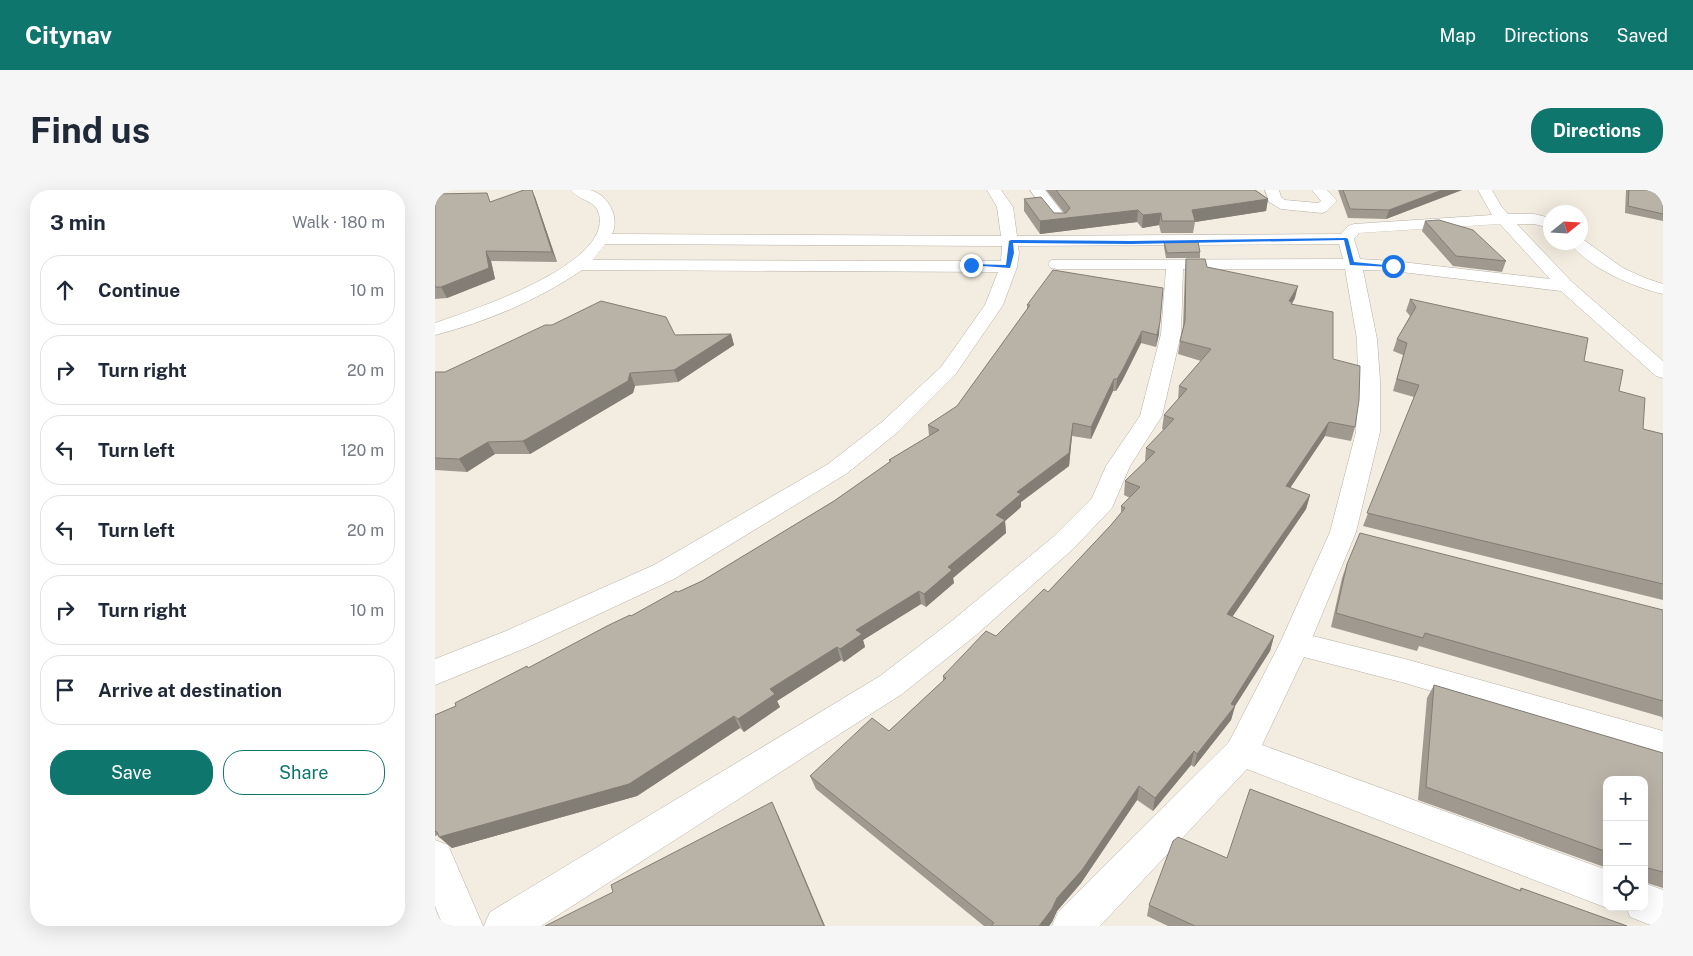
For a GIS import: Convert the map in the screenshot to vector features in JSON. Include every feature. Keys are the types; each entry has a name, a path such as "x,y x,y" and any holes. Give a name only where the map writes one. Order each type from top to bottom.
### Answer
{"street":[{"path":"435,329 493,310 553,281 578,265 602,239 607,227 607,214 598,200 578,190"},
{"path":"435,672 517,639 664,572 837,469 889,427 948,371 994,305 1008,267 1011,241 1005,208 994,190"},
{"path":"1042,190 1059,220"},
{"path":"1272,190 1275,199 1281,204 1322,208 1351,244 1393,266 1566,286"},
{"path":"1319,190 1329,201 1322,208"},
{"path":"1485,190 1494,208 1566,286 1663,372"},
{"path":"1057,264 1175,264 1351,244 1503,218 1533,219 1543,222"},
{"path":"602,239 1351,244"},
{"path":"1082,924 1241,752 1295,643 1343,532 1368,432 1369,380 1367,339 1351,244"},
{"path":"1588,250 1621,274 1639,283 1663,289"},
{"path":"504,926 891,685 965,628 1063,543 1103,502 1118,466 1151,416 1171,334 1175,264"},
{"path":"578,265 971,265 1008,267"},
{"path":"1343,532 1371,540"},
{"path":"1295,643 1405,671 1663,746"},
{"path":"1241,752 1603,888"},
{"path":"435,858 463,926"},
{"path":"1648,904 1663,910"}],"building":[{"path":"524,190 532,190 552,252 486,251 489,268 441,287 435,287 435,194 487,193 490,202"},
{"path":"1056,190 1255,190 1268,199 1192,210 1195,221 1162,221 1161,213 1143,215 1138,210 1040,221 1024,199 1041,197 1054,213 1066,213 1070,208"},
{"path":"1343,190 1442,190 1389,210 1350,209"},
{"path":"1629,190 1663,190 1663,214 1628,206"},
{"path":"1439,220 1473,230 1506,261 1456,256 1425,221"},
{"path":"1164,242 1198,242 1200,252 1167,253"},
{"path":"1186,259 1205,259 1207,267 1298,286 1289,301 1292,302 1291,304 1333,312 1333,359 1360,366 1359,400 1355,427 1329,422 1286,486 1310,495 1227,614 1274,636 1231,704 1235,706 1197,754 1194,751 1155,798 1139,786 1082,870 1057,898 1052,909 1039,926 991,926 994,923 810,776 872,718 889,731 946,678 943,676 986,631 996,636 1044,589 1048,592 1125,508 1121,506 1140,487 1125,481 1155,452 1146,448 1174,419 1164,415 1187,389 1179,386 1211,349 1180,341 1185,321"},
{"path":"1053,270 1163,288 1157,335 1142,331 1123,369 1117,379 1114,379 1091,427 1073,423 1069,453 1017,492 1021,494 996,515 1005,520 948,567 952,570 924,594 919,591 856,630 862,634 840,649 837,647 770,689 775,694 738,719 734,716 629,784 439,837 435,831 435,715 456,706 455,703 527,666 528,668 607,626 631,616 676,591 678,592 702,581 834,501 891,461 889,460 939,430 928,425 957,406"},
{"path":"1410,299 1588,338 1584,361 1623,370 1619,391 1645,398 1643,429 1663,434 1663,584 1367,513 1419,385 1397,379 1407,343 1397,339 1416,307"},
{"path":"601,301 666,317 675,335 731,334 674,370 630,373 628,381 523,441 488,442 459,459 435,458 435,372 445,372 545,325 552,325"},
{"path":"1360,533 1663,610 1663,701 1425,633 1423,638 1336,613 1347,564"},
{"path":"1434,685 1663,753 1663,872 1648,868 1648,776 1603,776 1603,851 1426,787"},
{"path":"1250,789 1521,891 1521,888 1627,926 1195,926 1149,905 1173,841 1178,837 1227,858"},
{"path":"772,802 824,926 545,926 613,892 611,885"}],"route":[{"path":"971,265 1008,267 1011,241 1131,242 1346,239 1351,264 1393,266"}]}
